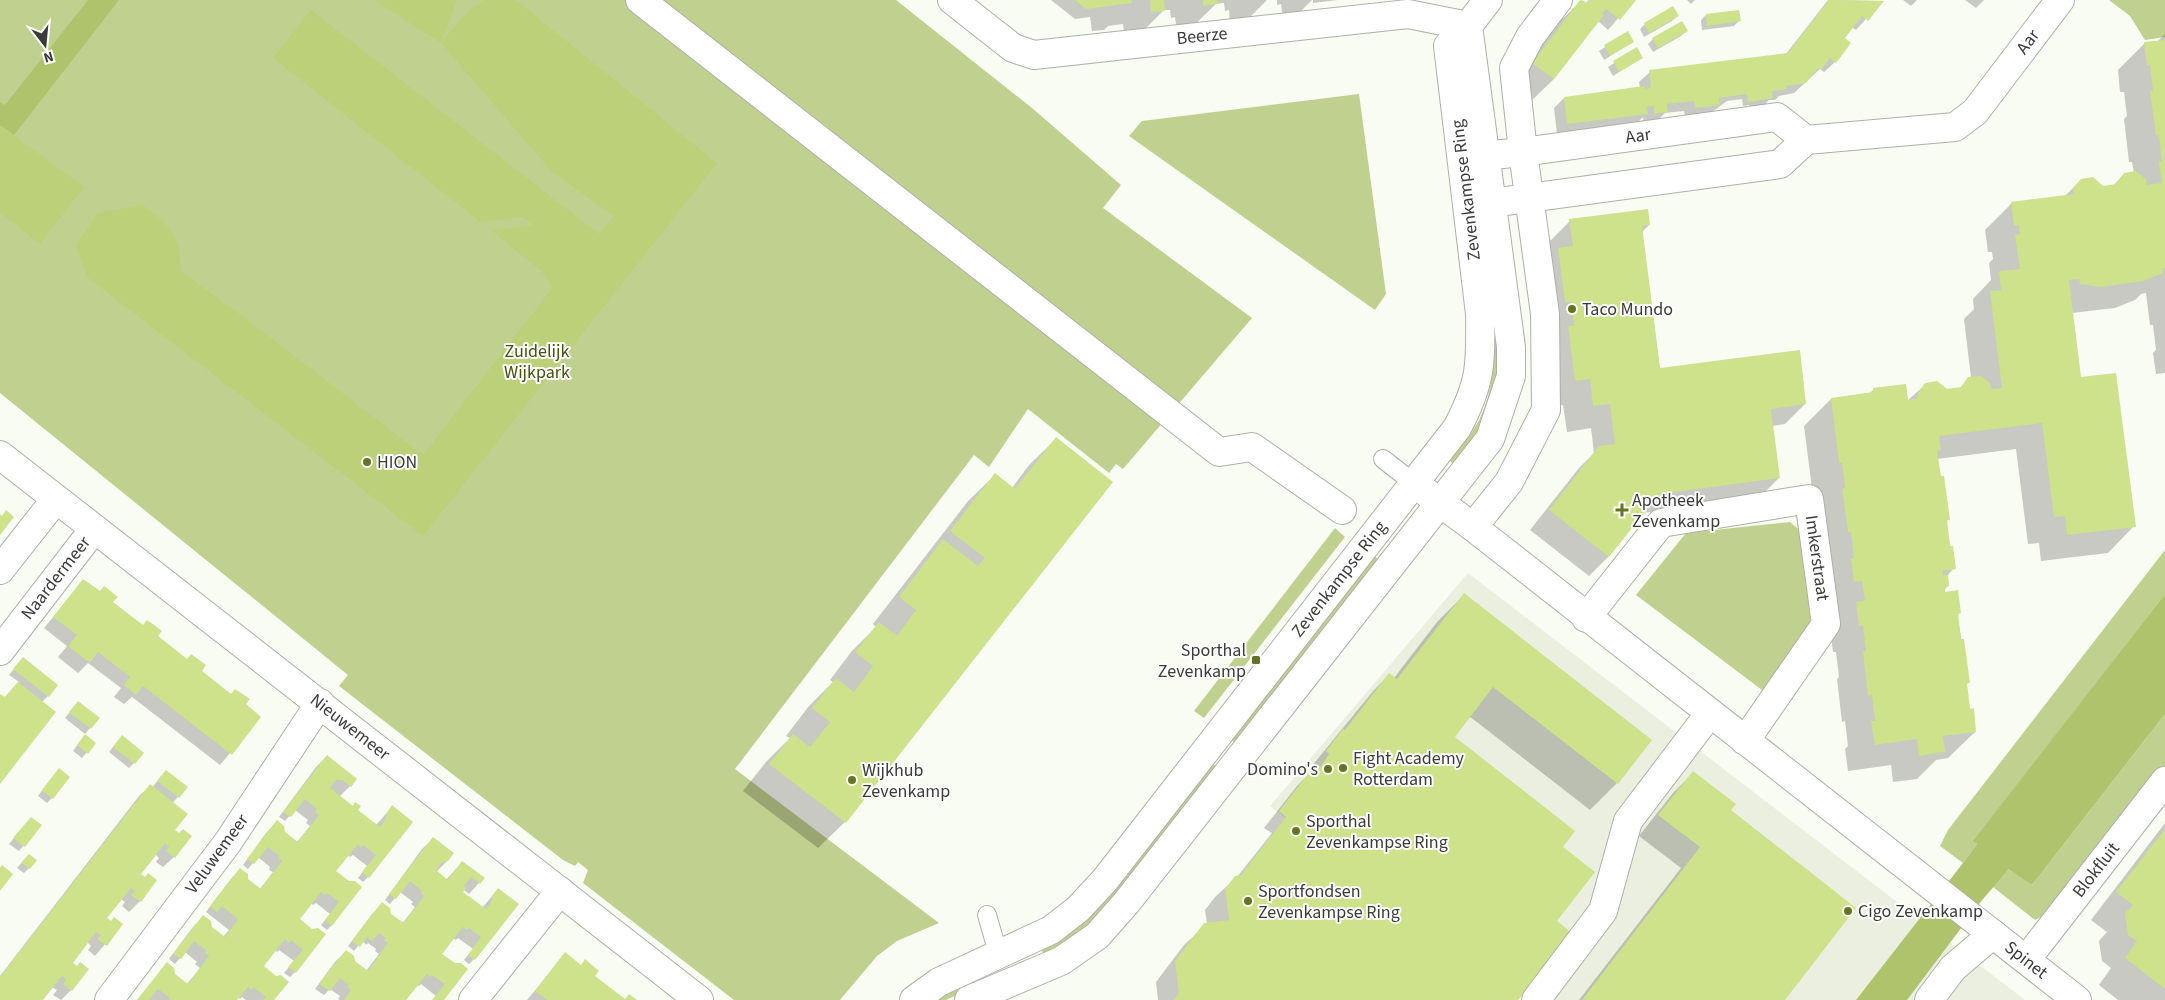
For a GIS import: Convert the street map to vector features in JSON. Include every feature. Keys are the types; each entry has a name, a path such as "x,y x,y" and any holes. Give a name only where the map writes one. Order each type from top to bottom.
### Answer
{"street":[{"path":"640,0 1219,452 1252,447 1342,510"},
{"name":"Beerze","path":"952,0 1013,48 1034,55 1416,7 1468,26"},
{"path":"1468,26 1488,0"},
{"path":"1473,527 1509,482 1546,410 1545,314 1531,198 1523,152 1514,68 1530,37 1558,0"},
{"name":"Aar","path":"1473,157 1523,152 1776,116 1806,140 1955,127 1975,112 2060,0"},
{"name":"Zevenkampse Ring","path":"969,1000 1014,991 1097,936 1127,902 1490,439 1511,376 1508,313 1480,205 1473,157 1468,26"},
{"path":"1480,205 1780,164 1806,140"},
{"name":"Zevenkampse Ring","path":"914,1000 939,982 1050,930 1078,909 1105,880 1457,428 1471,402 1479,376 1480,205"},
{"name":"Nieuwemeer","path":"0,455 700,1000"},
{"path":"1415,484 1473,527 1586,618 1745,741"},
{"path":"0,570 56,498"},
{"name":"Imkerstraat","path":"1586,618 1661,523 1809,499 1826,624 1745,741"},
{"name":"Naardermeer","path":"0,651 94,529"},
{"name":"Veluwemeer","path":"109,1000 228,842 320,703"},
{"path":"1536,1000 1603,911 1628,821 1710,713"},
{"name":"Spinet","path":"1745,741 2077,1000"},
{"name":"Blokfluit","path":"2026,960 2165,781"},
{"path":"473,1000 560,892"},
{"path":"1929,1000 1984,927"},
{"path":"998,953 1014,991"}],"lane":[{"path":"1383,459 1415,484"},
{"path":"987,916 998,953"}],"shaded area":[{"path":"88,0 119,0 14,135 0,125 0,102 5,105"},
{"path":"1468,573 2025,1000 1522,1000 1270,806"},
{"path":"2165,594 2165,714 2032,885 2009,869 1983,899 1907,1000 1856,1000 1977,844 1973,841"}],"green space":[{"name":"Zuidelijk Wijkpark","path":"0,0 896,0 1032,108 1121,185 1103,208 1252,318 1123,469 1116,464 1109,473 1028,409 989,467 974,455 735,769 939,923 897,941 877,956 840,1000 734,1000 583,883 588,870 578,862 575,866 563,860 339,686 348,675 0,393"},
{"path":"374,0 457,0 442,41 466,14 484,0 516,0 717,163 423,536 87,277 76,245 98,213 143,205 155,214 173,234 179,248 182,272 423,455 553,287 541,271 492,231 533,225 522,217 480,222 273,58 311,10 599,234 614,216 552,172 441,43"},
{"path":"2109,0 2165,0 2165,37 2145,40 2130,16"},
{"path":"1359,94 1386,294 1375,310 1129,136 1142,121"},
{"path":"0,125 84,187 40,244 0,213"},
{"path":"1491,263 1500,372 1481,429 1454,465 1450,461 1479,420 1491,384 1494,322"},
{"path":"1790,522 1809,538 1819,627 1766,693 1636,595 1686,533"},
{"path":"1335,528 1345,537 1204,718 1194,711"},
{"path":"2165,550 2165,594 1974,841 1977,844 1963,863 1940,846 1948,830"},
{"path":"1372,553 1382,564 1239,746 1228,737"},
{"path":"2165,714 2165,767 2054,910 2035,920 1993,887 2010,868 2032,885"},
{"path":"1209,761 1221,770 1090,932 1046,958 1041,949 1066,936 1092,914"},
{"path":"971,981 975,987 946,1000 932,1000"}],"building":[{"path":"1075,0 1131,0 1132,3 1086,9"},
{"path":"1150,0 1164,0 1165,11 1151,12"},
{"path":"1203,0 1217,0 1218,4 1203,6"},
{"path":"1580,0 1588,3 1590,0 1636,0 1620,20 1606,9 1602,14 1604,15 1554,79 1532,63"},
{"path":"1829,0 1884,1 1868,21 1862,16 1845,38 1851,43 1836,63 1830,58 1821,70 1818,68 1806,83 1786,86 1787,89 1772,91 1773,98 1748,102 1747,94 1719,98 1720,105 1695,108 1694,101 1667,104 1668,112 1654,114 1654,106 1647,107 1648,114 1567,124 1564,97 1644,86 1645,89 1651,87 1649,70 1788,53"},
{"path":"1673,6 1679,16 1649,33 1644,23"},
{"path":"1739,10 1741,21 1707,26 1706,14"},
{"path":"1682,21 1688,31 1658,48 1652,38"},
{"path":"1628,31 1634,42 1610,56 1604,45"},
{"path":"2165,40 2165,268 2162,268 2163,273 2143,281 2101,287 2080,284 2079,279 2069,280 2081,377 2116,373 2136,527 2067,535 2065,516 2054,517 2042,423 1939,436 1941,450 1937,451 1941,476 1944,476 1950,520 1947,520 1950,546 1953,546 1956,569 1943,571 1943,575 1948,575 1949,586 1945,587 1945,592 1958,590 1961,613 1958,613 1961,639 1964,639 1970,683 1967,683 1970,709 1974,708 1976,732 1943,736 1945,752 1919,756 1917,739 1875,745 1871,721 1875,721 1872,695 1868,696 1863,651 1866,651 1863,625 1859,626 1856,602 1865,601 1862,581 1854,582 1851,559 1854,558 1851,532 1848,532 1842,489 1845,488 1842,463 1839,463 1831,398 1873,392 1873,388 1906,384 1908,400 1918,398 1918,393 1925,383 1937,381 1947,389 1961,387 1968,377 1981,376 1990,383 1991,389 2002,388 1990,291 2001,290 1999,271 2020,269 2015,235 2020,234 2019,225 2014,226 2011,202 2074,194 2073,188 2081,179 2093,177 2103,186 2116,184 2124,173 2136,171 2146,179 2146,185 2162,183 2159,161 2162,161 2159,135 2156,136 2150,91 2153,91 2150,65 2147,66 2144,42"},
{"path":"1637,47 1643,58 1619,72 1613,61"},
{"path":"1648,209 1650,225 1642,226 1660,368 1800,350 1806,404 1771,409 1780,478 1659,494 1609,557 1549,510 1599,446 1615,444 1610,404 1593,406 1590,379 1575,381 1568,326 1574,326 1571,302 1565,302 1558,248 1573,246 1569,219"},
{"path":"1056,437 1113,482 846,823 769,764 793,734 810,747 830,722 812,708 836,678 854,692 873,666 855,652 879,622 897,636 916,610 899,597 943,539 978,566 985,558 950,531 995,473 1015,489"},
{"path":"6,510 14,517 0,535 0,514 2,516"},
{"path":"83,579 100,591 104,586 118,597 113,602 143,625 147,620 162,631 158,636 187,659 191,654 206,665 202,671 231,694 235,689 250,699 246,704 261,717 232,755 143,686 136,695 124,685 130,677 98,652 90,663 68,646 77,635 53,617"},
{"path":"1464,593 1652,740 1618,784 1493,687 1455,737 1575,831 1563,847 1595,872 1557,921 1571,932 1518,1000 1174,1000 1179,993 1175,961 1204,923 1229,920 1225,889 1235,876 1241,875 1286,817 1279,811 1312,769 1316,771 1322,765 1329,754 1326,751 1343,729 1345,730 1389,673 1397,679"},
{"path":"23,657 58,685 49,697 13,669"},
{"path":"18,682 56,712 0,784 0,694 5,697"},
{"path":"78,701 100,718 91,729 69,712"},
{"path":"85,734 96,743 88,754 77,745"},
{"path":"122,735 144,753 135,764 113,747"},
{"path":"327,755 357,779 351,787 342,780 336,780 330,788 353,806 355,802 361,806 358,810 380,827 392,805 413,822 369,878 362,872 376,855 363,845 362,848 358,844 336,871 349,881 355,881 362,887 332,926 325,920 339,902 327,893 325,895 321,892 300,919 312,929 318,928 326,934 296,973 288,967 303,950 291,940 289,943 285,939 264,966 276,976 281,975 289,982 274,1000 263,1000 266,997 253,987 252,990 248,987 237,1000 169,1000 170,998 158,989 149,1000 137,1000 167,962 174,968 175,974 188,984 209,956 205,953 207,951 194,941 181,959 173,954 203,915 211,921 212,927 225,937 238,919 222,906 217,912 210,906 240,868 248,874 248,879 261,889 282,861 278,858 280,856 268,847 254,864 247,859 277,820 284,826 285,832 298,842 319,815 315,812 317,809 305,799 291,817 283,812"},
{"path":"59,768 70,777 53,799 42,790"},
{"path":"166,770 188,787 179,798 157,781"},
{"path":"1693,771 1736,804 1731,810 1856,908 1785,1000 1582,1000 1700,847 1658,815"},
{"path":"150,784 188,814 175,830 179,833 183,829 192,836 175,858 166,851 169,847 165,843 141,874 145,877 148,873 157,880 141,902 131,895 135,891 131,888 107,918 111,921 114,917 123,924 107,946 97,939 101,935 96,932 73,963 77,966 80,962 89,969 72,991 63,984 66,979 62,976 43,1000 0,1000 0,977"},
{"path":"31,817 42,825 25,847 13,838"},
{"path":"2165,829 2165,989 2125,958 2137,941 2128,935 2125,913 2133,905 2116,892"},
{"path":"433,837 454,853 448,861 442,862 436,870 448,880 462,861 485,878 480,884 471,877 464,886 466,888 463,892 486,909 498,888 519,904 475,960 468,955 481,937 469,928 467,930 463,927 442,954 455,963 461,963 468,969 444,1000 432,1000 445,984 432,975 430,977 427,974 406,1000 344,1000 351,990 347,987 349,985 340,978 330,991 319,984 346,950 354,956 355,961 368,971 388,943 384,940 386,938 379,933 372,941 367,937 360,947 352,941 382,902 390,908 391,914 404,923 424,896 421,893 422,891 410,881 396,899 389,894"},
{"path":"29,854 37,860 30,869 21,863"},
{"path":"2,865 13,874 0,891 0,868"},
{"path":"565,952 581,965 585,959 599,971 595,976 625,999 629,994 637,1000 547,1000 535,991"}],"place":[{"name":"Taco Mundo","path":"1572,309"},
{"name":"HION","path":"367,462"},
{"name":"Apotheek Zevenkamp","path":"1622,510"},
{"name":"Sporthal Zevenkamp","path":"1256,660"},
{"name":"Fight Academy Rotterdam","path":"1343,768"},
{"name":"Domino's","path":"1328,769"},
{"name":"Wijkhub Zevenkamp","path":"852,780"},
{"name":"Sporthal Zevenkampse Ring","path":"1296,831"},
{"name":"Sportfondsen Zevenkampse Ring","path":"1248,901"},
{"name":"Cigo Zevenkamp","path":"1848,911"}]}
